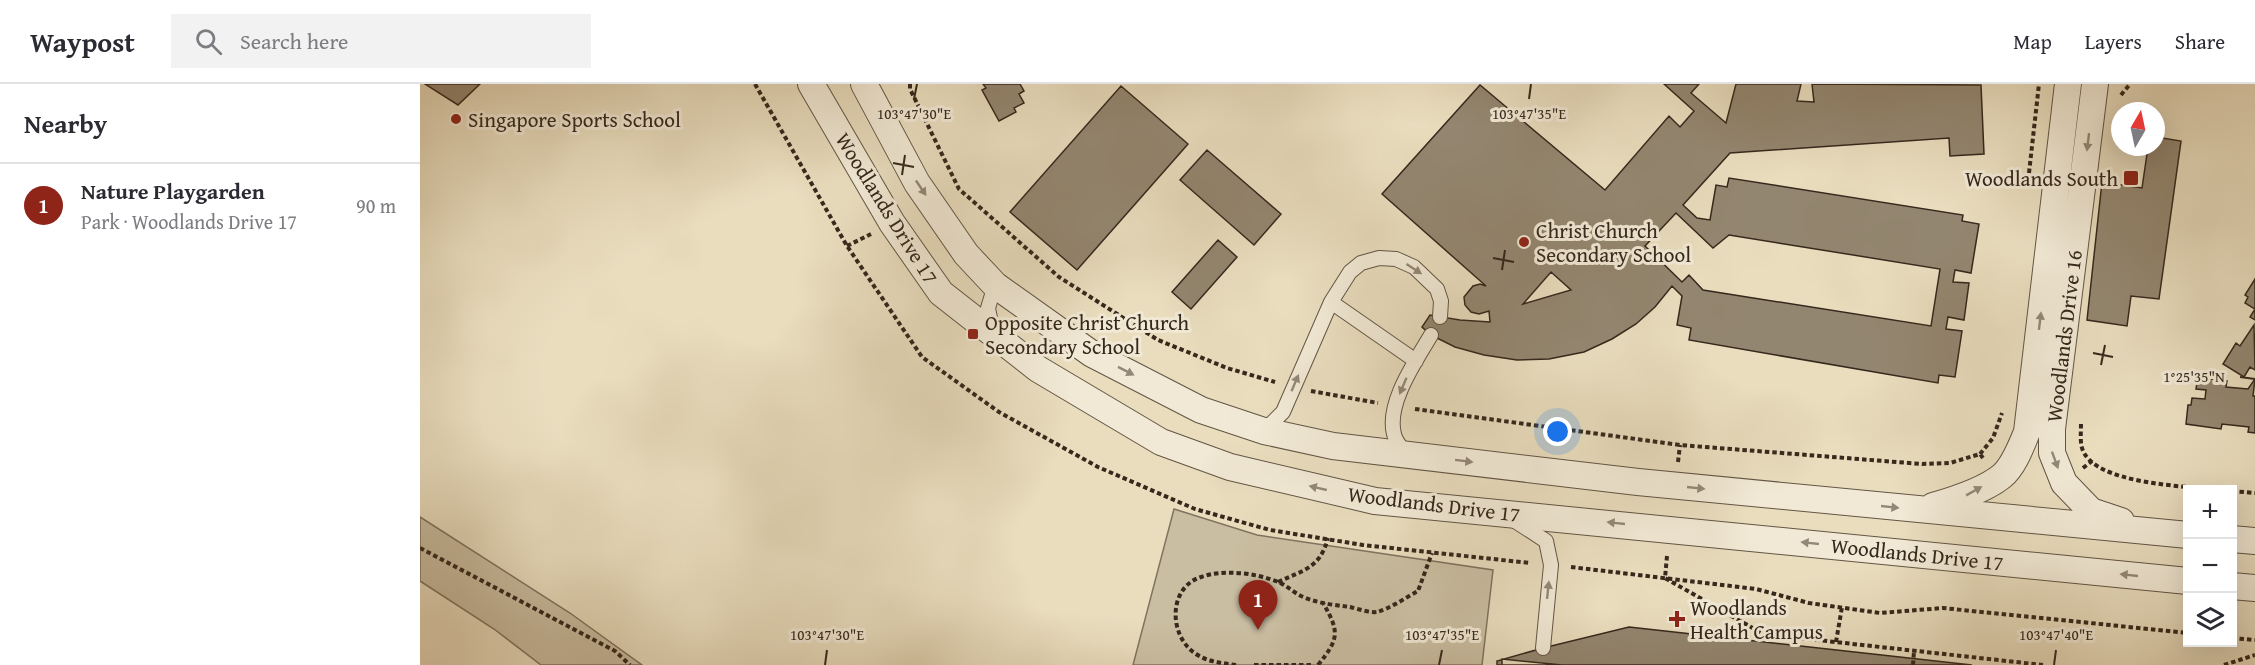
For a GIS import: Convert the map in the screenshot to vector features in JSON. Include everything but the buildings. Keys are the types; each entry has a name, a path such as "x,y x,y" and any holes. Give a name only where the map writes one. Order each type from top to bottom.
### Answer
{"street":[{"name":"Woodlands Drive 17","path":"811,84 892,223 941,293 1038,369 1161,442 1230,467 1375,501 2183,581"},
{"name":"Woodlands Drive 17","path":"864,84 917,183 966,254 995,285 1092,354 1201,410 1264,431 1333,446 1638,482 2183,535"},
{"name":"Woodlands Drive 16","path":"1919,510 1960,499 2002,476 2018,454 2027,432 2068,84"},
{"name":"Woodlands Drive 16","path":"2095,84 2052,429 2052,453 2064,483 2091,511 2152,531"},
{"path":"2237,539 2255,541"},
{"path":"2237,586 2255,588"}],"lane":[{"path":"1264,431 1283,412 1331,302 1350,272 1362,263 1379,258 1396,259 1414,267 1437,290 1441,301 1440,317"},
{"path":"994,335 988,308 995,285"},
{"path":"1331,302 1416,361"},
{"path":"1406,454 1394,434 1394,406 1406,377 1431,335"},
{"path":"1501,512 1546,541 1551,565 1543,648"}],"path":[{"path":"910,84 910,89 959,189 1059,277 1158,340 1227,368 1293,388 1394,406 1657,442 1922,464 1950,463 1980,454 1993,438 2002,411"},
{"path":"2028,177 2039,84"},
{"path":"2080,416 2083,449 2092,461 2111,475 2140,481 2183,485"},
{"path":"1980,454 2002,476"},
{"path":"2064,483 2092,461"},
{"path":"2237,491 2255,493"},
{"path":"1278,582 1306,570 1323,555 1328,538"},
{"path":"420,548 615,651 630,665"},
{"path":"1236,665 1219,664 1195,654 1181,638 1175,623 1175,608 1182,590 1200,577 1245,574 1278,582 1302,597 1377,612 1418,591 1432,553"},
{"path":"1665,578 1762,634 2043,665"},
{"path":"1318,665 1332,647 1336,637 1335,624 1323,603"},
{"path":"1836,643 1842,607"},
{"path":"2237,638 2255,640"},
{"path":"1913,665 1914,651"},
{"path":"2224,665 2255,655"},
{"path":"1254,665 1313,665"}],"shaded area":[{"path":"1174,509 1257,535 1493,570 1482,665 1133,665"},
{"path":"420,517 570,613 642,665 541,665 494,629 420,581"}],"place":[{"name":"Singapore Sports School","path":"456,119"},
{"name":"Woodlands South","path":"2131,178"},
{"name":"Christ Church Secondary School","path":"1524,242"},
{"name":"Opposite Christ Church Secondary School","path":"973,334"},
{"name":"Woodlands Health Campus","path":"1677,619"},
{"name":"Nature Playgarden","path":"1258,630"}]}
